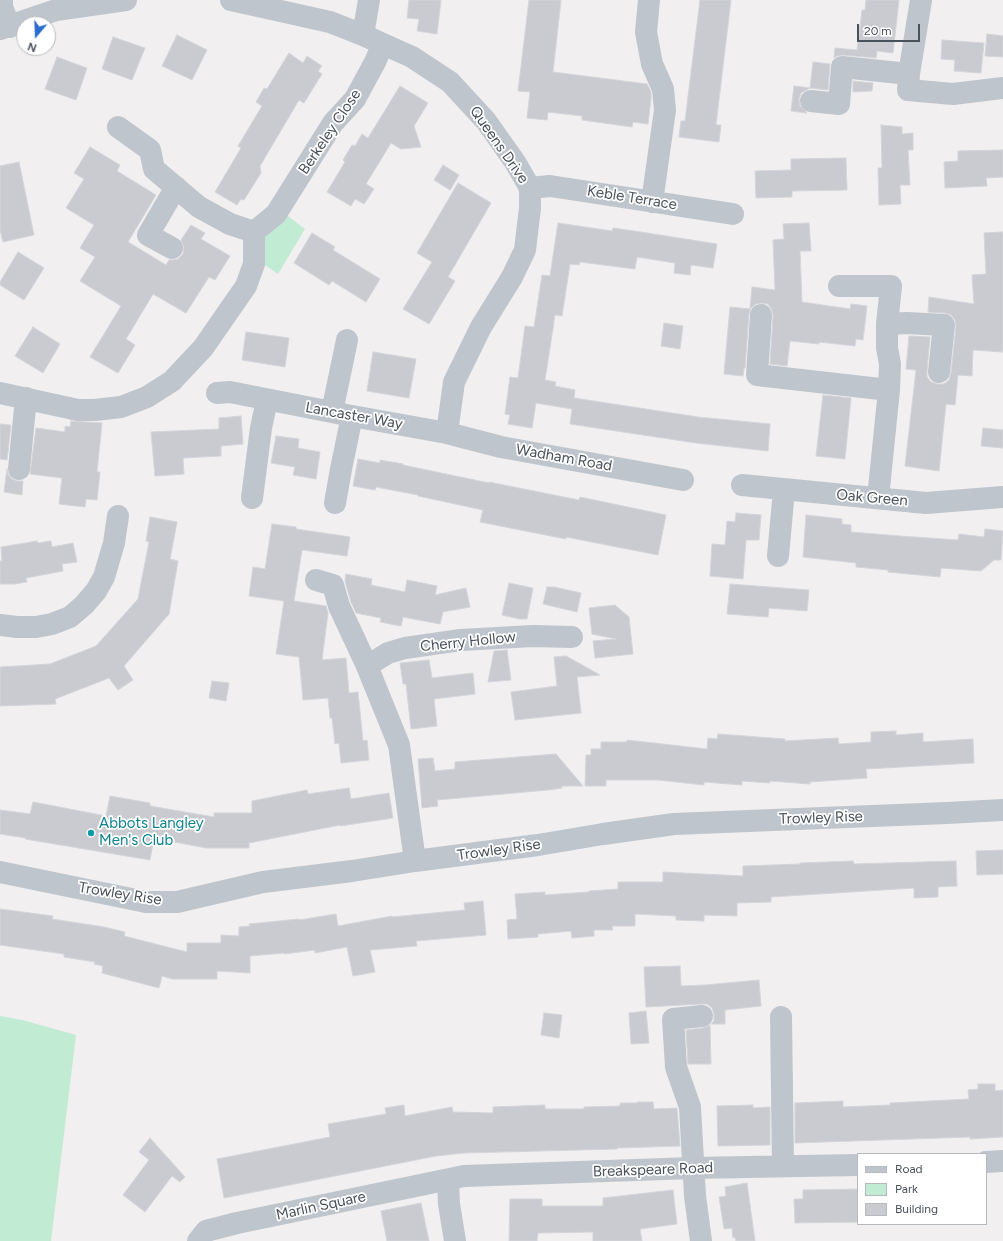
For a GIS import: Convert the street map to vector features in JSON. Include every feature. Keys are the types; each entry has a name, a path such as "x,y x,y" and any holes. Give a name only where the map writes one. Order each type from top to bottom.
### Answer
{"street":[{"path":"2,0 5,28 56,10 126,0"},
{"name":"Queens Drive","path":"231,0 330,22 412,57 450,82 486,122 515,162 530,188 530,208 525,250 512,277 481,327 454,382 447,433"},
{"path":"363,35 369,0"},
{"path":"649,0 646,32 652,64 663,90 666,110 652,202"},
{"path":"908,82 921,0"},
{"name":"Berkeley Close","path":"254,232 276,214 333,123 355,99 383,44"},
{"path":"811,101 839,104 842,67 954,94 1003,88"},
{"path":"0,393 78,410 96,410 121,407 147,397 172,381 203,348 246,286 254,264 254,232 230,224 199,207 154,169 150,150 118,127"},
{"name":"Keble Terrace","path":"530,188 550,186 733,214"},
{"path":"172,248 148,235 176,187"},
{"path":"839,286 891,286 887,324 887,348 890,364 889,390 878,498"},
{"path":"761,315 756,375 889,390"},
{"path":"887,324 907,322 944,325 939,372"},
{"path":"336,503 340,468 347,340"},
{"name":"Lancaster Way","path":"217,392 230,392 447,433"},
{"path":"19,469 26,398"},
{"path":"252,498 264,399"},
{"name":"Wadham Road","path":"447,433 501,447 683,480"},
{"name":"Oak Green","path":"742,485 926,503 1003,497"},
{"path":"778,556 784,490"},
{"path":"0,625 36,627 52,624 70,617 84,605 96,591 104,577 114,543 118,516"},
{"path":"316,580 333,585 339,606 367,666 400,745 415,861"},
{"name":"Cherry Hollow","path":"367,666 388,653 405,648 461,640 533,636 572,637"},
{"name":"Trowley Rise","path":"0,872 155,903 177,902 263,882 538,845 674,824 1003,810"},
{"path":"701,1241 695,1196 690,1107 676,1067 673,1019 702,1016"},
{"path":"781,1017 783,1166"},
{"path":"987,1162 1003,1161"},
{"name":"Breakspeare Road","path":"448,1180 464,1176 693,1168 857,1165"},
{"path":"448,1180 449,1204 455,1241"},
{"name":"Marlin Square","path":"198,1241 206,1231 218,1228 448,1180"}],"green space":[{"path":"285,214 305,229 278,274 259,261 266,233"},
{"path":"0,1016 22,1020 76,1035 51,1241 0,1241"}],"building":[{"path":"409,0 441,0 437,34 417,31 419,19 407,18"},
{"path":"529,0 561,0 553,72 647,84 651,92 648,124 633,122 632,127 582,120 582,116 548,112 547,120 527,118 530,92 518,91"},
{"path":"700,0 731,0 716,125 721,125 719,142 679,137 681,121 685,121"},
{"path":"866,0 899,0 893,53 877,51 876,58 843,55 834,58 835,48 857,50 862,10 865,10"},
{"path":"987,34 1003,36 1003,57 985,56"},
{"path":"177,35 207,50 192,80 162,66"},
{"path":"113,37 145,48 132,80 102,69"},
{"path":"942,40 984,43 981,73 954,71 955,60 941,59"},
{"path":"289,53 303,63 307,56 322,66 318,71 322,74 304,103 299,100 260,166 261,173 244,200 241,199 237,205 215,192 241,148 238,146 262,106 256,102 264,88 267,89"},
{"path":"57,57 87,68 76,100 45,89"},
{"path":"813,62 830,64 828,90 810,88"},
{"path":"853,81 873,83 872,91 853,92"},
{"path":"400,86 428,103 414,126 421,147 401,149 391,143 366,184 374,189 364,204 355,199 351,206 327,192 345,162 343,160 352,145 355,146 362,134 368,138"},
{"path":"794,86 810,88 801,93 799,99 800,106 807,113 791,111"},
{"path":"881,125 902,127 902,134 913,133 913,150 908,150 910,185 900,185 901,204 879,205 878,168 882,168"},
{"path":"90,147 120,165 117,171 156,195 128,242 166,265 169,260 178,259 183,254 184,247 181,240 191,225 205,233 201,239 230,256 215,280 209,277 186,313 153,294 126,339 135,345 118,373 90,357 121,306 80,281 95,257 80,248 94,225 66,208 84,179 74,173"},
{"path":"1003,150 1003,177 986,178 987,186 945,188 944,162 958,161 958,151"},
{"path":"846,158 847,190 792,191 792,197 756,198 755,171 791,170 791,159"},
{"path":"19,162 34,235 3,242 0,230 0,166"},
{"path":"443,165 459,175 450,190 434,180"},
{"path":"458,183 491,203 448,277 455,281 429,324 403,309 432,262 417,253"},
{"path":"558,223 612,231 613,228 717,244 713,268 691,265 690,275 674,273 675,263 637,257 635,269 580,262 579,265 570,264 562,316 555,315 545,380 556,382 555,386 575,390 574,398 698,417 770,424 768,451 696,443 570,424 572,409 536,403 532,428 508,424 510,415 505,414 510,377 518,378 525,326 534,327 542,275 550,276"},
{"path":"809,223 811,251 800,251 802,302 850,309 851,304 867,306 863,340 856,339 855,346 819,342 819,344 790,341 787,366 770,364 773,316 772,310 768,304 756,304 751,308 749,314 745,368 743,376 724,374 730,307 750,309 752,287 775,290 773,240 784,239 783,224"},
{"path":"1003,232 1003,352 973,350 972,376 958,375 955,405 946,404 939,471 905,466 916,370 906,369 909,336 930,337 927,377 931,382 937,384 944,384 949,380 956,326 955,320 951,315 945,313 928,312 929,297 974,304 972,275 986,274 984,233"},
{"path":"312,233 335,247 333,250 380,279 366,302 332,281 329,285 294,263"},
{"path":"18,252 44,268 24,300 0,285 0,282"},
{"path":"664,323 683,326 680,349 661,346"},
{"path":"33,327 60,344 43,373 15,356"},
{"path":"246,332 289,338 285,367 242,360"},
{"path":"373,352 416,359 409,398 367,391"},
{"path":"823,395 851,398 845,459 816,456"},
{"path":"241,416 243,444 221,446 221,456 183,458 184,474 155,476 151,432 219,429 219,418"},
{"path":"71,421 102,423 97,472 100,472 97,500 86,499 85,507 59,504 62,478 30,474 36,428 65,432 65,426 70,427"},
{"path":"0,424 11,425 7,460 0,459"},
{"path":"983,428 1003,430 1003,448 981,446"},
{"path":"276,436 299,439 298,448 320,452 316,479 293,475 295,467 271,463"},
{"path":"358,459 380,463 380,460 403,464 489,483 579,500 580,497 666,515 658,555 480,522 483,510 376,487 375,490 353,486"},
{"path":"7,469 8,474 12,479 23,481 22,495 4,492"},
{"path":"736,513 761,515 759,540 746,540 743,579 710,576 712,544 725,545 727,521 735,522"},
{"path":"806,515 842,519 842,524 851,525 851,532 900,536 958,540 959,534 984,537 985,529 1003,531 1001,560 994,560 981,571 941,568 940,577 888,572 888,570 856,567 856,563 803,557"},
{"path":"150,517 177,522 170,559 178,561 169,614 124,666 133,680 118,690 109,678 55,699 56,704 0,706 0,667 50,664 96,646 138,599 149,542 146,541"},
{"path":"272,524 350,537 347,556 302,550 294,601 326,606 328,613 322,660 346,658 349,693 358,692 363,741 367,740 369,760 341,763 339,743 335,744 328,698 303,700 299,657 276,654 284,601 249,596 253,567 265,569"},
{"path":"37,541 38,543 51,541 52,547 73,543 77,562 62,564 63,571 26,578 27,582 0,584 0,561 2,561 1,547"},
{"path":"346,574 372,579 371,585 405,592 407,580 437,586 435,595 466,588 470,607 443,612 440,624 403,617 401,626 380,622 381,618 356,613 345,581"},
{"path":"509,583 533,588 527,619 519,619 502,615"},
{"path":"730,584 809,590 807,611 769,608 768,617 727,614"},
{"path":"547,587 554,587 581,593 577,612 543,604"},
{"path":"615,605 629,617 633,654 595,658 593,641 616,639 592,634 589,608"},
{"path":"507,650 511,680 488,682 494,651"},
{"path":"566,656 600,675 577,677 581,713 515,720 511,692 557,686 554,657"},
{"path":"429,660 432,678 473,673 475,694 434,699 437,726 411,729 406,684 403,684 400,663"},
{"path":"212,681 229,683 226,701 209,698"},
{"path":"896,731 896,735 923,733 923,742 973,739 974,763 866,769 867,778 810,782 810,784 770,781 770,783 742,781 742,785 704,782 704,785 658,780 606,780 606,786 585,786 586,755 591,755 591,749 601,749 601,742 627,742 627,740 707,749 708,738 717,739 718,734 785,739 785,741 838,738 839,744 871,742 871,732"},
{"path":"556,754 583,786 562,786 562,788 548,790 437,800 438,806 422,808 418,759 433,758 435,771 455,769 455,762"},
{"path":"349,788 351,799 389,793 393,818 340,825 249,843 249,848 206,848 154,838 150,860 0,834 0,810 30,814 33,802 106,816 110,796 150,803 150,806 214,817 214,813 252,813 252,801 307,790 308,794"},
{"path":"1003,850 1003,874 977,875 976,851"},
{"path":"853,861 854,864 956,861 957,886 938,887 938,897 914,898 914,888 771,897 771,902 737,903 737,916 704,915 704,921 676,920 676,916 635,914 635,926 612,926 613,930 594,930 594,936 572,938 571,931 538,934 538,937 508,939 507,920 517,919 515,894 545,892 545,895 618,889 618,882 663,882 663,872 743,876 743,866"},
{"path":"483,901 486,935 416,941 417,946 370,950 375,972 353,976 347,947 315,953 315,950 250,956 250,973 217,971 217,979 172,979 162,976 159,988 102,973 103,966 94,964 95,962 64,957 64,954 0,945 0,909 53,916 52,919 104,927 125,932 124,936 187,952 187,943 221,943 221,935 239,936 239,927 250,926 249,924 299,920 336,914 338,926 392,916 465,910 464,903"},
{"path":"680,966 681,986 759,980 761,1006 725,1010 725,1024 711,1024 714,1021 714,1014 712,1008 707,1004 646,1007 644,967"},
{"path":"646,1011 649,1043 631,1044 629,1013"},
{"path":"544,1013 562,1015 559,1038 541,1035"},
{"path":"710,1025 711,1064 688,1064 686,1030 703,1028"},
{"path":"978,1084 995,1084 995,1091 1003,1090 1003,1137 795,1143 795,1103 843,1101 843,1107 969,1099 968,1090 978,1089"},
{"path":"653,1102 654,1109 677,1108 680,1146 464,1153 436,1156 224,1198 217,1159 330,1137 328,1124 386,1114 385,1108 404,1105 405,1116 452,1107 453,1112 493,1113 493,1107 545,1105 545,1109 584,1109 584,1107 620,1106 620,1103"},
{"path":"753,1105 753,1108 770,1107 770,1145 718,1146 717,1106"},
{"path":"150,1138 185,1177 180,1182 172,1176 145,1212 123,1195 149,1160 139,1152"},
{"path":"747,1183 755,1241 736,1241 735,1237 733,1238 732,1228 724,1229 719,1197 726,1196 725,1187"},
{"path":"857,1189 857,1222 795,1223 794,1199 803,1199 803,1190"},
{"path":"673,1190 677,1224 640,1229 642,1241 593,1241 593,1232 538,1233 537,1241 509,1241 510,1199 542,1199 542,1206 603,1206 603,1198"},
{"path":"421,1203 429,1241 387,1241 381,1211"}],"place":[{"name":"Abbots Langley Men's Club","path":"91,833"}]}
